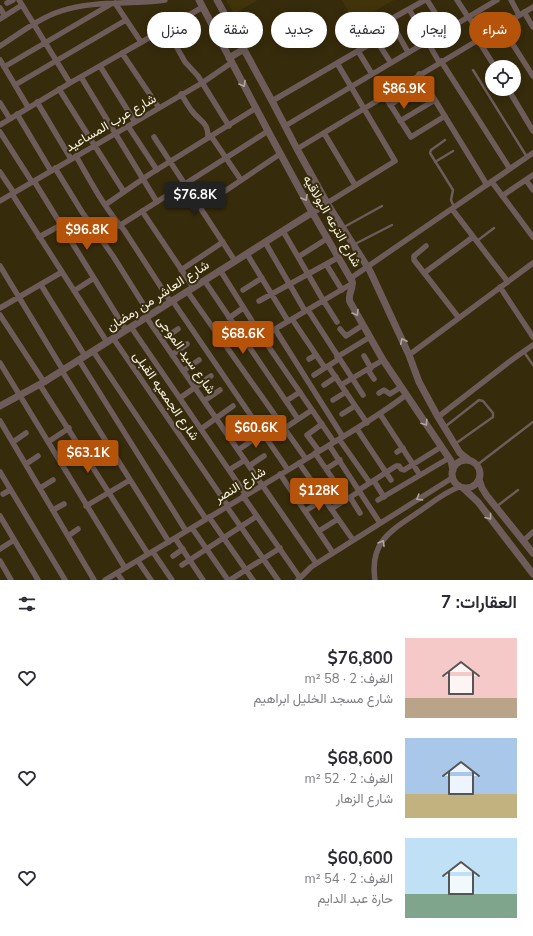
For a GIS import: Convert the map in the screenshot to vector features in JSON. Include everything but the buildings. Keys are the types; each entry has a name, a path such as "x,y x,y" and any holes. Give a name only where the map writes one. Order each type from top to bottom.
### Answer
{"street":[{"path":"0,46 34,24 60,11 74,7 114,2 139,3 165,0"},
{"name":"شارع الترعه البولاقيه","path":"199,0 280,154 352,281 349,299 363,326 406,395 449,458 452,464 452,470"},
{"name":"شارع الترعه البولاقيه","path":"217,0 327,203 368,268 409,355 419,382 438,417 462,455 468,460"},
{"path":"399,15 426,0 434,12"},
{"path":"457,0 468,17"},
{"path":"483,0 487,6"},
{"path":"461,21 497,0"},
{"path":"511,0 520,12"},
{"path":"0,8 2,18 22,2 70,83"},
{"path":"114,2 141,42"},
{"path":"4,67 114,2"},
{"path":"194,12 203,7"},
{"path":"533,7 521,14 533,27"},
{"path":"15,85 126,20"},
{"path":"399,35 408,52"},
{"path":"0,125 147,39"},
{"path":"297,149 469,45"},
{"path":"177,48 185,62 196,73 229,126"},
{"path":"272,101 363,48"},
{"path":"381,48 391,63"},
{"path":"285,126 415,48"},
{"path":"431,48 510,169"},
{"path":"485,48 491,60"},
{"path":"515,48 533,76"},
{"path":"230,61 244,49"},
{"path":"358,51 372,74"},
{"path":"122,53 159,108"},
{"path":"0,60 28,108"},
{"name":"شارع عرب المساعيد","path":"0,201 202,83 230,61"},
{"path":"327,203 395,161 337,64"},
{"path":"100,66 135,122"},
{"path":"419,74 489,184 502,196 533,237"},
{"path":"81,77 157,202"},
{"path":"390,105 425,83"},
{"path":"59,90 124,192"},
{"path":"181,94 193,113 205,123 210,137 241,180"},
{"path":"384,95 411,137 445,116"},
{"path":"512,96 533,130"},
{"path":"400,121 435,100"},
{"path":"37,102 119,226 124,230 171,301 288,470"},
{"path":"0,103 10,119"},
{"path":"105,205 157,170 256,108"},
{"name":"شارع سيد الموجى","path":"17,114 53,170 113,256 162,340 316,563"},
{"path":"128,126 157,170"},
{"path":"119,226 268,131"},
{"path":"0,132 94,278 180,398 229,470 244,496 280,548 299,579 316,563 452,478"},
{"path":"324,133 355,185"},
{"path":"154,137 235,261"},
{"path":"248,346 342,290 368,268 533,153"},
{"path":"200,208 280,154"},
{"name":"شارع الجمعيه القبلى","path":"0,172 74,291 278,580"},
{"path":"502,196 533,175"},
{"path":"526,180 533,190"},
{"name":"شارع العاشر من رمضان","path":"0,406 20,396 63,370 327,203"},
{"path":"453,208 508,282"},
{"path":"142,211 181,270 190,289 306,459"},
{"path":"40,237 61,225"},
{"path":"283,230 337,322"},
{"path":"298,257 328,238"},
{"path":"424,273 475,239"},
{"path":"181,270 223,242"},
{"path":"265,242 306,311 363,395"},
{"path":"426,246 415,254 413,258 459,318"},
{"path":"247,254 290,320 316,355 336,377 367,423"},
{"path":"259,301 339,256"},
{"path":"409,355 533,263"},
{"path":"326,264 342,290"},
{"path":"0,266 169,542"},
{"path":"220,270 262,337 322,424 384,497"},
{"path":"0,308 62,272"},
{"path":"74,291 94,278"},
{"path":"244,290 262,278"},
{"path":"204,280 298,419"},
{"path":"40,285 186,531"},
{"path":"500,287 533,337"},
{"path":"229,318 244,308"},
{"path":"0,315 110,492 151,553 172,580"},
{"path":"340,329 345,335 348,335 363,326"},
{"path":"162,340 178,329"},
{"path":"275,329 336,441 340,460 380,523"},
{"path":"314,375 370,337"},
{"path":"172,355 187,344"},
{"path":"438,417 533,345"},
{"path":"93,351 207,518 223,538 252,580"},
{"path":"309,359 316,355"},
{"path":"364,356 374,379"},
{"path":"183,371 199,360"},
{"path":"341,385 384,360"},
{"path":"0,363 125,568"},
{"path":"180,398 211,376"},
{"path":"324,385 336,377"},
{"path":"379,393 384,390 390,394 401,387"},
{"path":"204,401 220,390"},
{"path":"286,401 300,392"},
{"path":"333,400 346,392"},
{"name":"شارع النصر","path":"105,580 367,423 406,395"},
{"path":"201,429 233,406"},
{"path":"342,414 355,406"},
{"path":"285,428 312,410"},
{"path":"380,414 420,475"},
{"path":"0,421 94,580"},
{"path":"226,433 242,423"},
{"path":"322,424 307,434 326,469 339,488"},
{"path":"48,442 69,428"},
{"path":"356,429 391,480"},
{"path":"13,442 26,433"},
{"path":"238,450 263,433"},
{"path":"331,509 398,465 404,470 441,447"},
{"path":"397,452 402,448"},
{"path":"26,464 38,456"},
{"path":"249,466 264,456"},
{"path":"378,500 449,458"},
{"path":"229,470 244,460"},
{"path":"326,469 340,460"},
{"path":"533,552 484,492 479,479 480,472 477,465 468,460 459,462 452,470 452,478 478,502 533,574"},
{"path":"299,463 353,540"},
{"path":"0,472 64,580"},
{"path":"280,474 333,553"},
{"path":"375,580 375,557 380,545 388,533 445,493 461,487 473,486 479,479"},
{"path":"40,488 53,480"},
{"path":"86,506 130,480"},
{"path":"3,494 10,490"},
{"path":"350,497 360,513"},
{"path":"305,511 324,499"},
{"path":"53,510 64,504"},
{"path":"0,516 38,580"},
{"path":"182,565 257,516"},
{"path":"319,531 338,519"},
{"path":"192,528 229,580 280,548"},
{"path":"68,536 78,529"},
{"path":"523,541 533,532"},
{"path":"175,538 203,580"},
{"path":"0,549 14,540"},
{"path":"173,556 183,550"},
{"path":"0,561 9,579"},
{"path":"138,561 150,580"},
{"path":"117,573 122,580"}],"lane":[{"path":"472,70 527,158"},
{"path":"445,140 430,151 430,153 453,190 451,200 453,208"},
{"path":"435,162 453,151"},
{"path":"342,227 382,206"},
{"path":"353,244 392,225"},
{"path":"475,239 494,228"},
{"path":"524,351 533,364"},
{"path":"445,427 479,400 483,401 493,413 493,417 455,444"},
{"path":"477,465 533,422"},
{"path":"496,508 518,490"}],"shaded area":[{"path":"226,0 258,0 237,12 233,12"},
{"path":"342,0 394,0 374,12 349,12"}]}
